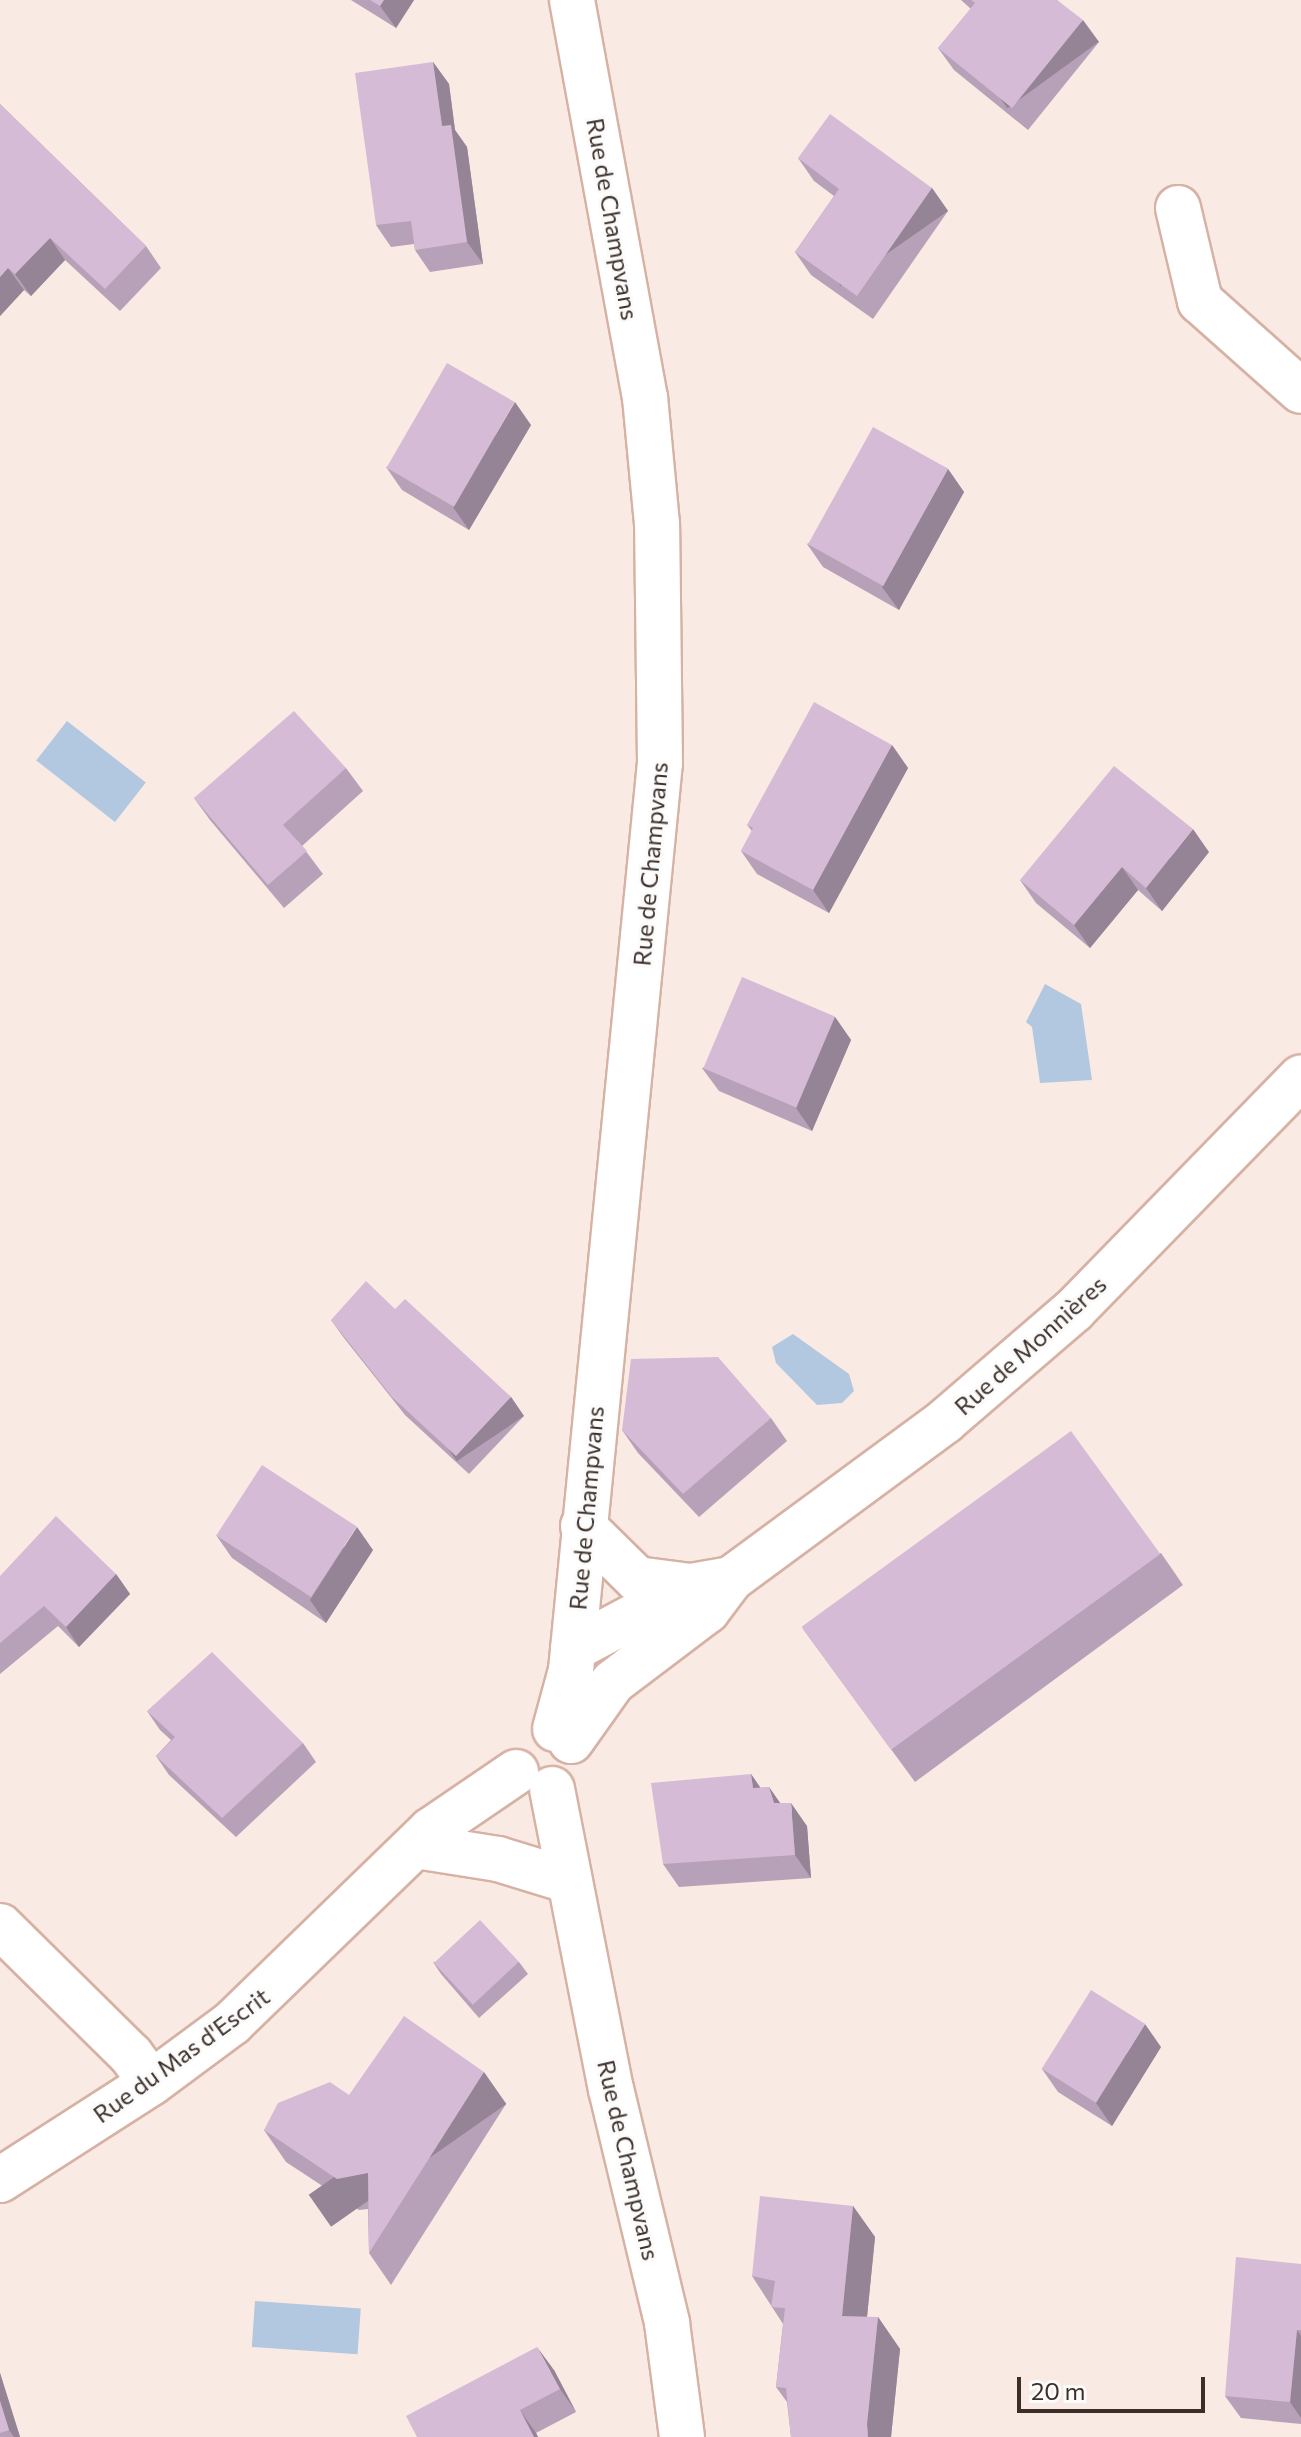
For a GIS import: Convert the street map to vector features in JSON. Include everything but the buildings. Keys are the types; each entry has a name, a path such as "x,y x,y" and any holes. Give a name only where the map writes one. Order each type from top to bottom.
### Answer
{"street":[{"name":"Rue de Champvans","path":"572,0 645,398 661,638 660,763 573,1649 565,1704 563,1735 574,1771 534,1781 570,1881 611,2089 667,2323 682,2437"},
{"path":"1178,208 1200,301 1301,391"},
{"name":"Rue de Monnières","path":"573,1649 711,1582 945,1421 1074,1310 1301,1077"},
{"path":"583,1526 637,1579 711,1582"},
{"name":"Rue de Monnières","path":"563,1735 613,1682 707,1611 711,1582"},
{"name":"Rue du Mas d'Escrit","path":"0,2180 151,2083 283,1979 416,1846 462,1806 534,1781"},
{"path":"416,1846 498,1859 570,1881"},
{"path":"0,1926 131,2055 151,2083"}],"water":[{"path":"67,721 146,783 115,822 36,760"},
{"path":"1045,984 1081,1004 1092,1080 1040,1083 1032,1027 1026,1022"},
{"path":"793,1334 849,1374 854,1391 842,1403 817,1405 776,1363 772,1347"},
{"path":"255,2301 361,2308 358,2354 252,2347"}]}
